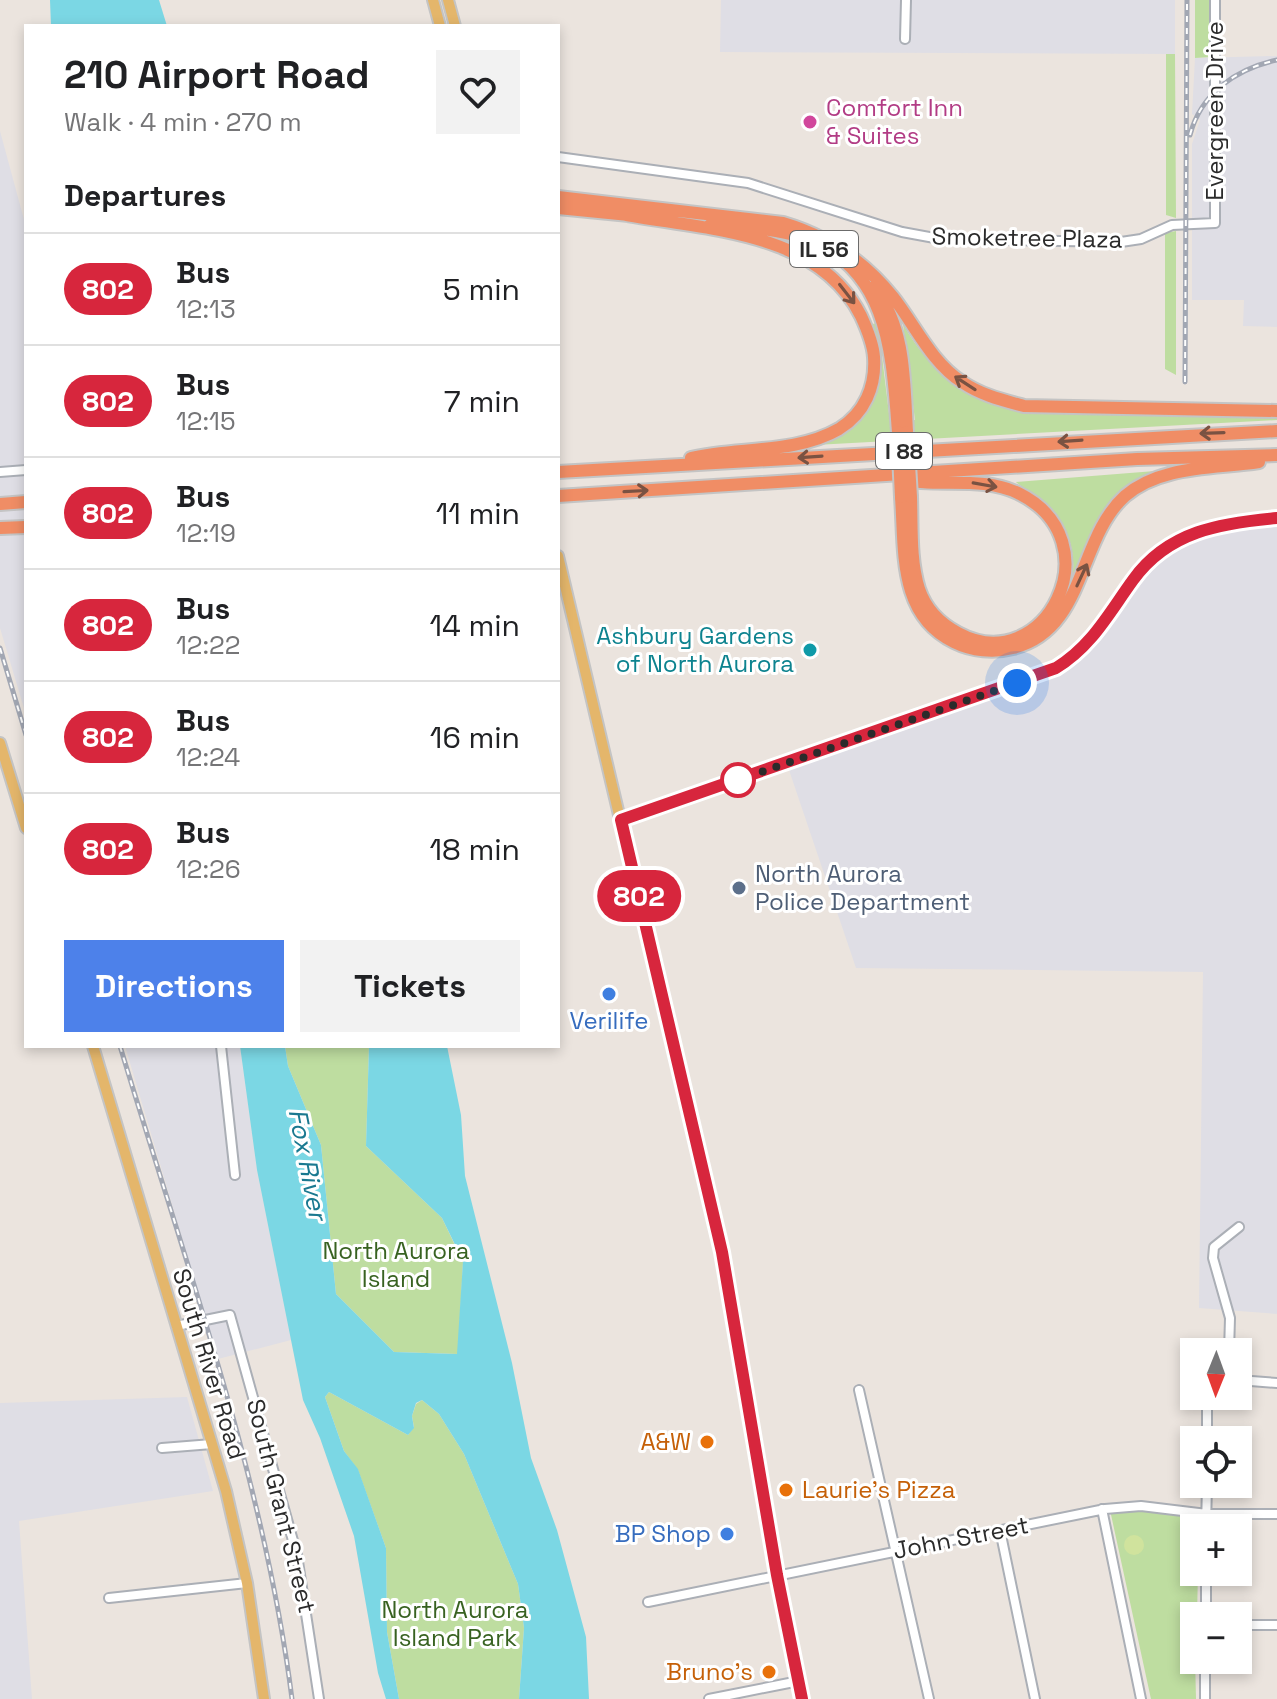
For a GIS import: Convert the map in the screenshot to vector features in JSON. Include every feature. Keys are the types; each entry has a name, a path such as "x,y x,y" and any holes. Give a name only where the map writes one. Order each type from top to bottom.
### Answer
{"highway":[{"name":"IL 56","path":"560,197 783,223 809,231 850,255 893,297 935,358 960,381 988,396 1024,406 1277,411"},
{"name":"IL 56","path":"560,208 768,230 803,238 847,265 863,281 885,324 892,353 902,432 907,580 913,602 926,622 940,635 958,644 981,651 1005,650 1026,645 1047,630 1063,612 1107,522 1123,497 1147,481 1176,472 1277,457"},
{"path":"621,214 772,243 810,259 842,287 855,305 874,350 870,392 852,419 838,429 804,441 705,455 660,466"},
{"path":"850,255 882,298 893,319 903,362 902,432"},
{"name":"I 88","path":"560,472 1277,431"},
{"name":"I 88","path":"560,496 1137,459 1277,457"},
{"path":"880,476 917,483 977,483 1015,491 1032,501 1049,517 1063,543 1067,578 1059,600 1031,630 1012,639 990,642 968,638 943,625 928,609 919,589 906,497"},
{"path":"0,504 24,502"},
{"path":"0,528 24,527"}],"main road":[{"path":"433,0 439,24"},
{"path":"448,0 454,24"},
{"path":"561,583 621,820 722,1252 777,1575 802,1699"},
{"path":"0,743 24,821"},
{"name":"South River Road","path":"94,1048 212,1444 247,1583 264,1699"}],"street":[{"path":"905,39 906,0"},
{"name":"Evergreen Drive","path":"1215,0 1215,223"},
{"name":"Smoketree Plaza","path":"560,157 748,183 902,232 940,239 1121,242 1141,239 1172,225 1215,223"},
{"path":"0,472 24,470"},
{"path":"621,820 1056,668 1084,648 1136,576 1166,547 1188,534 1215,525 1277,518"},
{"path":"221,1048 235,1175"},
{"path":"1229,1338 1230,1318 1213,1258 1214,1247 1239,1227"},
{"name":"South Grant Street","path":"176,1326 230,1315 297,1555 319,1699"},
{"path":"1252,1381 1277,1383"},
{"path":"859,1390 898,1550 929,1699"},
{"path":"162,1448 212,1444"},
{"path":"1207,1498 1207,1514"},
{"name":"John Street","path":"648,1602 1102,1509 1141,1506 1207,1514"},
{"path":"1102,1509 1141,1699"},
{"name":"John Street","path":"1252,1514 1277,1514"},
{"path":"1000,1530 1035,1699"},
{"path":"109,1598 247,1583"},
{"path":"1252,1625 1277,1625"},
{"path":"1205,1674 1205,1699"},
{"path":"709,1699 799,1681"}],"shaded area":[{"path":"721,0 1175,0 1175,54 720,52"},
{"path":"1277,56 1277,327 1243,326 1244,300 1192,300 1192,144 1200,120 1192,114 1195,58"},
{"path":"0,131 24,220 24,708 0,628"},
{"path":"1277,523 1277,1314 1199,1308 1203,972 856,968 788,767 1042,679 1072,665 1092,644 1146,569 1172,544 1202,530"},
{"path":"126,1048 240,1048 257,1170 291,1340 218,1359"},
{"path":"187,1397 213,1491 19,1521 32,1699 0,1699 0,1403"}],"green space":[{"path":"1195,0 1211,0 1211,57 1195,58"},
{"path":"1166,54 1175,54 1176,218 1166,215"},
{"path":"1176,231 1176,375 1165,369 1165,233"},
{"path":"878,323 890,422 915,420 903,324 927,359 942,373 958,386 995,404 1037,412 1277,416 1277,420 815,445 849,419 871,396 880,368 872,324"},
{"path":"1155,471 1128,487 1071,583 1073,558 1068,535 1047,504 1016,482"},
{"name":"North Aurora Island","path":"285,1048 369,1048 366,1146 442,1218 463,1262 458,1354 394,1352 336,1294 321,1145 288,1066"},
{"name":"North Aurora Island Park","path":"329,1392 408,1435 414,1427 412,1416 416,1404 422,1400 439,1414 464,1454 518,1584 524,1628 519,1699 399,1699 387,1632 386,1548 358,1470 344,1451 325,1397"},
{"path":"1143,1508 1180,1515 1180,1586 1198,1586 1197,1602 1180,1602 1180,1674 1195,1674 1196,1699 1151,1699 1110,1510"},
{"path":"1134,1535 1141,1538 1144,1545 1141,1552 1134,1555 1127,1552 1124,1545 1127,1538"}],"water":[{"path":"50,0 159,0 166,24 51,24"},
{"name":"Fox River","path":"240,1048 285,1048 288,1066 321,1145 336,1294 394,1352 457,1354 463,1261 442,1218 366,1146 369,1048 447,1048 461,1115 465,1176 512,1363 531,1458 557,1530 586,1637 589,1699 519,1699 524,1628 518,1584 464,1454 439,1414 422,1400 416,1403 412,1416 414,1428 408,1435 329,1392 325,1397 344,1451 358,1469 386,1548 387,1632 399,1699 386,1699 378,1673 354,1536 320,1438 303,1400 257,1170"}],"railway":[{"path":"1185,382 1187,0"},
{"path":"1190,135 1202,107 1222,85 1248,70 1277,60"},
{"path":"0,648 24,728"},
{"path":"121,1048 242,1451 279,1616 292,1699"}],"bus line":[{"name":"802","path":"802,1699 759,1475 722,1252 621,820 1056,668 1084,648 1136,576 1166,547 1188,534 1215,525 1277,518"}],"place":[{"name":"Comfort Inn & Suites","path":"810,122"},
{"name":"Ashbury Gardens of North Aurora","path":"810,650"},
{"name":"North Aurora Police Department","path":"739,888"},
{"name":"Verilife","path":"609,994"},
{"name":"A&W","path":"707,1442"},
{"name":"Laurie's Pizza","path":"786,1490"},
{"name":"BP Shop","path":"727,1534"},
{"name":"Bruno's","path":"769,1672"}],"route":[{"path":"738,780 730,783 909,718 1017,683"}]}
